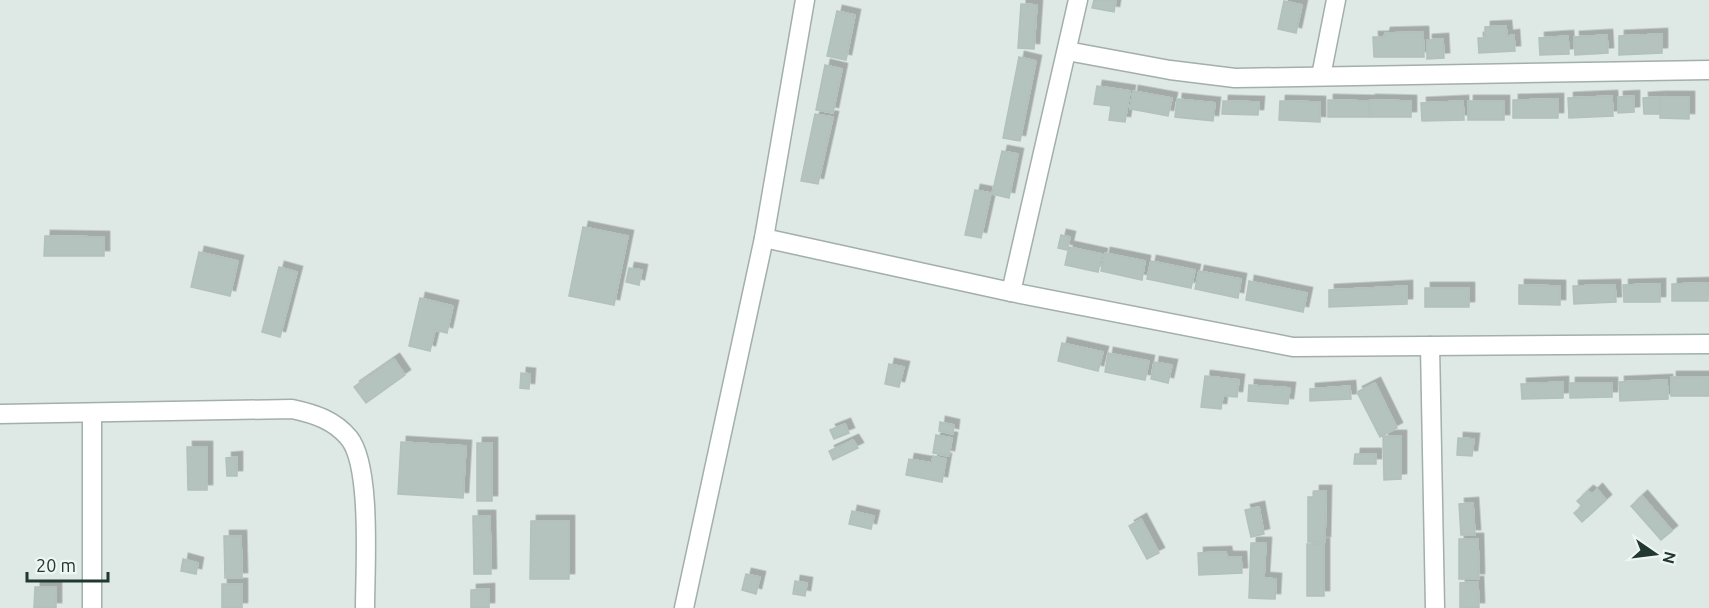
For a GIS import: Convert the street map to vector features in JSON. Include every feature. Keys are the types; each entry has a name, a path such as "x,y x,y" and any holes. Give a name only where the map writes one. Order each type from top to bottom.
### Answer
{"street":[{"path":"684,608 764,238 805,0"},
{"path":"1011,292 1078,0"},
{"path":"1321,76 1336,0"},
{"path":"1067,51 1200,75 1235,78 1709,70"},
{"path":"764,238 1011,292 1293,347 1709,344"},
{"path":"1430,346 1435,608"},
{"path":"0,414 292,409 312,413 334,423 351,440 361,464 364,495 365,608"},
{"path":"92,414 92,608"}],"building":[{"path":"1094,0 1116,0 1114,12 1092,8"},
{"path":"1284,1 1302,5 1296,33 1278,29"},
{"path":"1021,4 1037,5 1034,49 1018,48"},
{"path":"837,11 855,15 846,60 827,56"},
{"path":"1506,26 1507,36 1514,35 1515,51 1479,53 1478,38 1485,38 1485,27"},
{"path":"1423,32 1424,57 1374,57 1373,37 1384,37 1385,33"},
{"path":"1662,34 1662,53 1619,55 1619,36"},
{"path":"1607,35 1608,53 1575,55 1574,37"},
{"path":"1568,36 1569,54 1540,55 1539,38"},
{"path":"1443,39 1444,58 1427,59 1427,40"},
{"path":"1019,57 1036,61 1020,141 1003,138"},
{"path":"825,65 842,69 833,113 816,110"},
{"path":"1097,86 1130,91 1125,122 1109,120 1111,106 1094,104"},
{"path":"1133,91 1172,98 1168,116 1130,109"},
{"path":"1612,96 1613,116 1569,118 1568,98"},
{"path":"1634,96 1634,112 1618,113 1618,97"},
{"path":"1659,97 1659,114 1644,114 1643,98"},
{"path":"1660,97 1689,97 1689,119 1660,118"},
{"path":"1177,99 1215,103 1213,121 1175,117"},
{"path":"1558,99 1558,118 1513,118 1513,100"},
{"path":"1328,100 1369,101 1369,117 1328,117"},
{"path":"1370,100 1411,101 1411,117 1370,117"},
{"path":"1223,101 1259,102 1258,115 1222,114"},
{"path":"1280,101 1320,102 1320,122 1279,120"},
{"path":"1463,101 1464,120 1422,121 1421,103"},
{"path":"1468,101 1504,101 1504,120 1468,120"},
{"path":"815,114 833,117 818,184 801,181"},
{"path":"1002,151 1018,154 1009,198 992,194"},
{"path":"975,190 991,193 981,238 965,235"},
{"path":"583,227 628,236 614,305 569,296"},
{"path":"1061,235 1070,237 1067,250 1058,248"},
{"path":"45,236 104,237 104,256 44,256"},
{"path":"1069,247 1102,254 1098,272 1065,265"},
{"path":"199,252 238,261 230,296 191,287"},
{"path":"1105,253 1145,261 1142,280 1101,271"},
{"path":"1151,261 1195,270 1191,288 1147,279"},
{"path":"279,267 297,272 280,337 262,332"},
{"path":"629,268 642,270 639,285 626,282"},
{"path":"1199,271 1241,279 1238,298 1195,289"},
{"path":"1249,281 1307,293 1303,312 1246,300"},
{"path":"1708,283 1708,301 1672,301 1672,284"},
{"path":"1660,284 1660,302 1624,302 1623,285"},
{"path":"1519,285 1560,286 1560,305 1519,304"},
{"path":"1615,285 1616,302 1574,304 1573,286"},
{"path":"1407,286 1407,304 1329,307 1329,290"},
{"path":"1425,288 1469,288 1469,307 1425,307"},
{"path":"420,298 453,306 447,333 435,330 430,351 409,346"},
{"path":"1062,343 1103,352 1098,371 1058,361"},
{"path":"1108,353 1149,361 1145,380 1105,372"},
{"path":"394,359 405,375 366,403 354,387"},
{"path":"1154,362 1172,365 1168,383 1151,379"},
{"path":"889,364 904,367 899,387 885,384"},
{"path":"521,373 530,374 529,389 520,388"},
{"path":"1205,376 1239,380 1237,397 1223,396 1221,409 1201,407"},
{"path":"1671,377 1709,377 1709,396 1671,396"},
{"path":"1667,380 1668,399 1620,401 1619,382"},
{"path":"1563,382 1563,398 1522,399 1521,384"},
{"path":"1375,383 1397,428 1380,437 1357,392"},
{"path":"1570,383 1612,383 1612,397 1570,398"},
{"path":"1249,385 1290,388 1288,404 1248,401"},
{"path":"1350,386 1351,399 1310,401 1310,389"},
{"path":"940,422 954,425 953,434 939,431"},
{"path":"845,424 849,433 834,439 830,430"},
{"path":"936,435 952,438 949,456 933,453"},
{"path":"1383,436 1401,436 1401,479 1384,480"},
{"path":"1458,438 1474,439 1472,456 1457,455"},
{"path":"853,440 858,448 833,460 829,451"},
{"path":"401,442 466,446 463,498 398,494"},
{"path":"477,443 492,443 492,501 477,501"},
{"path":"187,447 207,447 207,490 188,490"},
{"path":"1355,454 1376,454 1376,464 1354,464"},
{"path":"933,456 946,459 942,482 906,475 909,459 932,463"},
{"path":"237,457 237,476 227,476 226,458"},
{"path":"1597,489 1606,500 1582,522 1574,513 1582,506 1577,501 1588,491 1592,494"},
{"path":"1314,491 1326,491 1325,542 1308,542 1308,497 1314,497"},
{"path":"1642,496 1672,531 1661,540 1631,506"},
{"path":"1473,503 1475,535 1461,535 1459,504"},
{"path":"1259,507 1264,534 1251,537 1245,510"},
{"path":"852,511 874,516 871,529 849,524"},
{"path":"473,516 490,516 491,574 474,574"},
{"path":"1141,519 1159,553 1147,559 1129,526"},
{"path":"531,521 569,521 569,579 530,579"},
{"path":"224,536 241,536 242,578 225,578"},
{"path":"1459,539 1478,539 1479,579 1459,579"},
{"path":"1251,543 1266,543 1264,578 1276,579 1275,599 1249,598"},
{"path":"1307,544 1324,544 1324,596 1307,596"},
{"path":"1226,552 1227,557 1241,557 1242,573 1199,575 1198,553"},
{"path":"183,559 198,563 196,574 181,571"},
{"path":"746,574 760,577 756,594 742,590"},
{"path":"795,581 807,583 805,596 793,594"},
{"path":"1478,582 1479,608 1460,608 1460,583"},
{"path":"222,584 242,584 242,608 222,608"},
{"path":"35,587 56,587 56,608 34,608"},
{"path":"489,589 489,608 471,608 471,590"}]}
